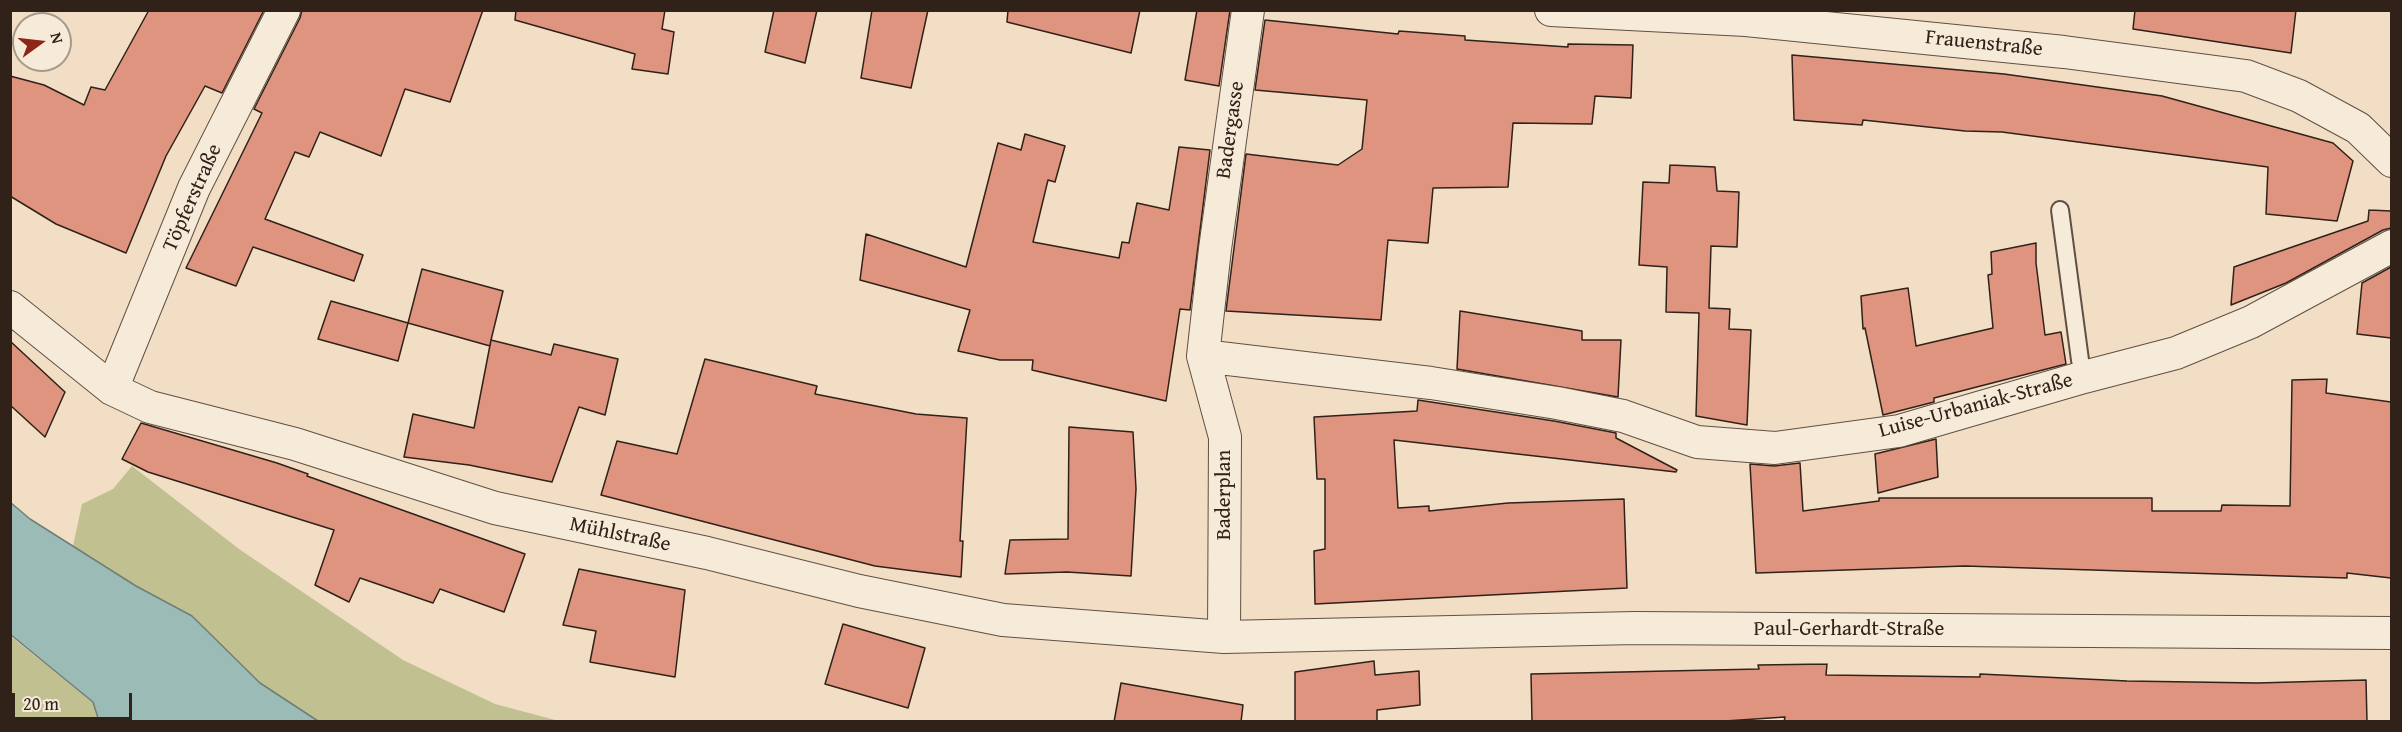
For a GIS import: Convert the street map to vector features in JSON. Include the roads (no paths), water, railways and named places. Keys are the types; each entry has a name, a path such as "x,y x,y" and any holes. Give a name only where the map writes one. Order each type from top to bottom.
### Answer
{"street":[{"name":"Töpferstraße","path":"112,389 194,189 284,10"},
{"name":"Badergasse","path":"1215,249 1248,10"},
{"name":"Frauenstraße","path":"1551,10 1757,21 2064,51 2246,76 2299,96 2358,128 2391,161"},
{"name":"Luise-Urbaniak-Straße","path":"1203,356 1431,383 1623,416 1697,442 1775,448 1899,431 2084,377 2176,354 2251,322 2391,246"},
{"name":"Baderplan","path":"1215,249 1203,356 1225,437 1224,637"},
{"name":"Mühlstraße","path":"10,307 112,389 150,407 295,444 495,508 707,553 859,591 1003,620 1224,637"},
{"name":"Paul-Gerhardt-Straße","path":"1224,637 1635,628 2391,633"}],"lane":[{"path":"2060,210 2084,377"}],"water":[{"path":"10,502 30,519 136,586 192,616 260,683 318,721 99,721 93,702 11,635"}]}
